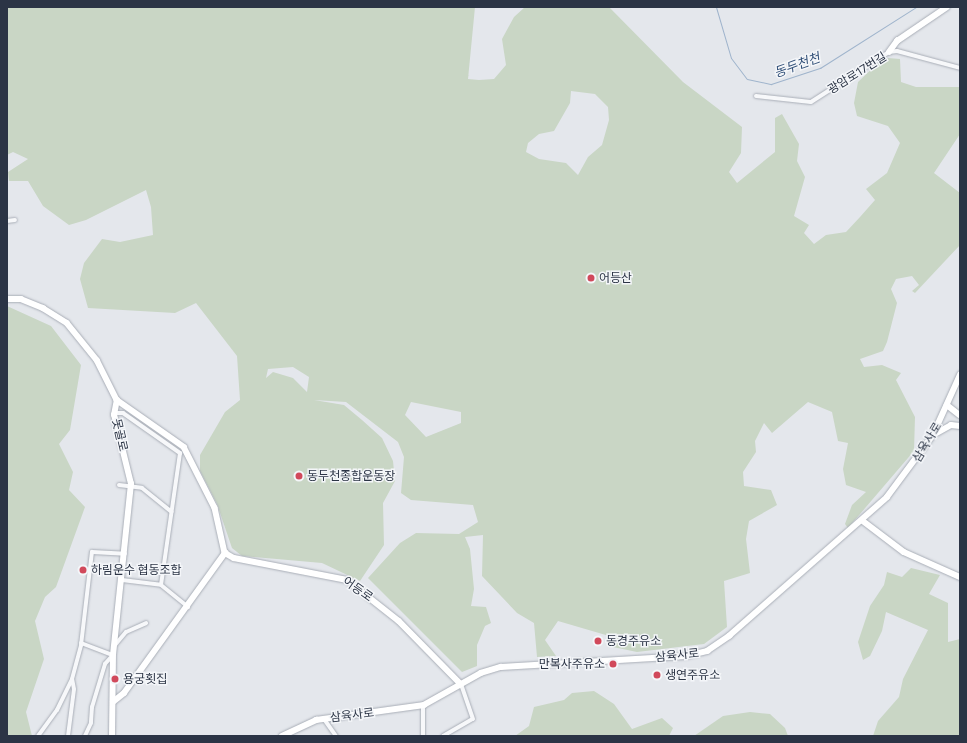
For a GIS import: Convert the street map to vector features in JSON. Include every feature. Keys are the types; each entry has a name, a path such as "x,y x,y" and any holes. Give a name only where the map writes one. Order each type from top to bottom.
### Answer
{"street":[{"path":"889,52 897,41 944,8"},
{"name":"광암로17번길","path":"756,96 811,102 889,52 912,54 960,68"},
{"path":"7,221 15,220"},
{"path":"7,299 21,299 44,308 66,323 97,360 117,400 188,451 215,508 225,552 188,607 124,693 113,702"},
{"name":"삼육사로","path":"282,736 324,719 423,705 461,684 501,667 701,653 729,636 863,521 910,470 933,435 960,375"},
{"name":"못골로","path":"112,736 113,655 125,554 131,486 115,413 117,400"},
{"path":"947,405 960,416"},
{"path":"115,413 123,413 180,453 161,586"},
{"path":"933,435 951,425 960,426"},
{"path":"119,485 142,488 172,512"},
{"path":"863,521 904,552 960,577"},
{"path":"38,736 57,710 72,679 81,643 92,552 125,554"},
{"name":"어등로","path":"225,552 234,558 347,580 399,621 461,684"},
{"path":"122,580 161,586 188,607"},
{"path":"115,645 126,632 146,623"},
{"path":"81,643 113,655 105,664 92,707 92,723 85,736"},
{"path":"68,736 74,689 72,679"},
{"path":"443,736 472,719 461,684"},
{"path":"423,705 423,736"},
{"path":"324,719 336,736"}],"green space":[{"path":"7,7 475,7 468,79 479,80 494,79 506,65 502,39 514,17 525,7 609,7 683,82 742,127 741,153 729,172 737,183 775,152 775,118 782,114 799,144 797,161 805,177 794,216 809,225 804,233 814,244 826,235 846,232 875,200 866,189 887,173 900,143 888,126 857,116 854,103 858,82 878,63 888,58 900,59 901,82 916,87 960,87 960,134 934,173 960,193 960,245 915,293 912,291 919,285 912,276 896,279 891,289 897,303 887,342 883,351 860,359 864,367 882,365 901,373 896,380 915,417 914,451 848,528 845,524 852,505 866,492 846,485 843,469 848,443 838,441 832,412 808,402 772,433 764,423 755,441 756,452 743,472 744,486 771,490 777,505 749,521 746,539 750,573 724,581 727,627 704,644 637,652 613,647 616,638 558,621 545,640 556,656 537,657 534,623 517,613 482,576 483,535 465,537 470,549 474,589 471,606 486,607 491,623 485,626 477,645 477,666 462,672 368,578 400,543 416,533 459,534 478,522 473,505 411,500 401,493 404,457 398,442 346,402 314,400 344,405 382,438 393,461 395,481 383,503 384,545 360,581 322,563 242,556 232,548 217,504 200,471 200,455 225,412 240,400 237,356 196,303 175,313 88,308 80,279 84,263 102,239 120,242 153,235 151,207 146,190 86,220 69,225 43,206 28,181 9,181 8,172 28,159 13,152 7,155","holes":["571,91 595,94 608,107 609,120 602,145 588,157 578,175 566,163 539,159 526,152 528,143 539,134 554,131 570,103","293,367 309,377 307,392 293,378 273,372 266,378 268,369","411,402 461,412 461,423 426,437 405,415"]},
{"path":"7,306 51,326 81,365 70,430 59,444 73,472 69,490 85,507 56,587 45,597 35,621 44,659 26,712 32,736 7,736"},
{"path":"911,568 940,575 929,594 948,603 948,642 960,639 960,736 873,736 878,721 899,697 903,679 928,630 886,612 882,631 870,656 863,660 858,642 870,606 884,585 887,572 902,577"},
{"path":"594,691 614,704 632,729 662,718 673,728 669,736 515,736 529,726 534,707 564,700 572,693"},
{"path":"750,712 770,714 785,728 788,736 694,736 723,716"}],"waterway":[{"name":"동두천천","path":"716,7 731,58 747,79 771,84 820,68 916,7"}],"place":[{"name":"어등산","path":"591,278"},
{"name":"동두천종합운동장","path":"299,476"},
{"name":"하림운수 협동조합","path":"83,570"},
{"name":"동경주유소","path":"598,641"},
{"name":"만복사주유소","path":"613,664"},
{"name":"생연주유소","path":"657,675"},
{"name":"용궁횟집","path":"115,679"}]}
